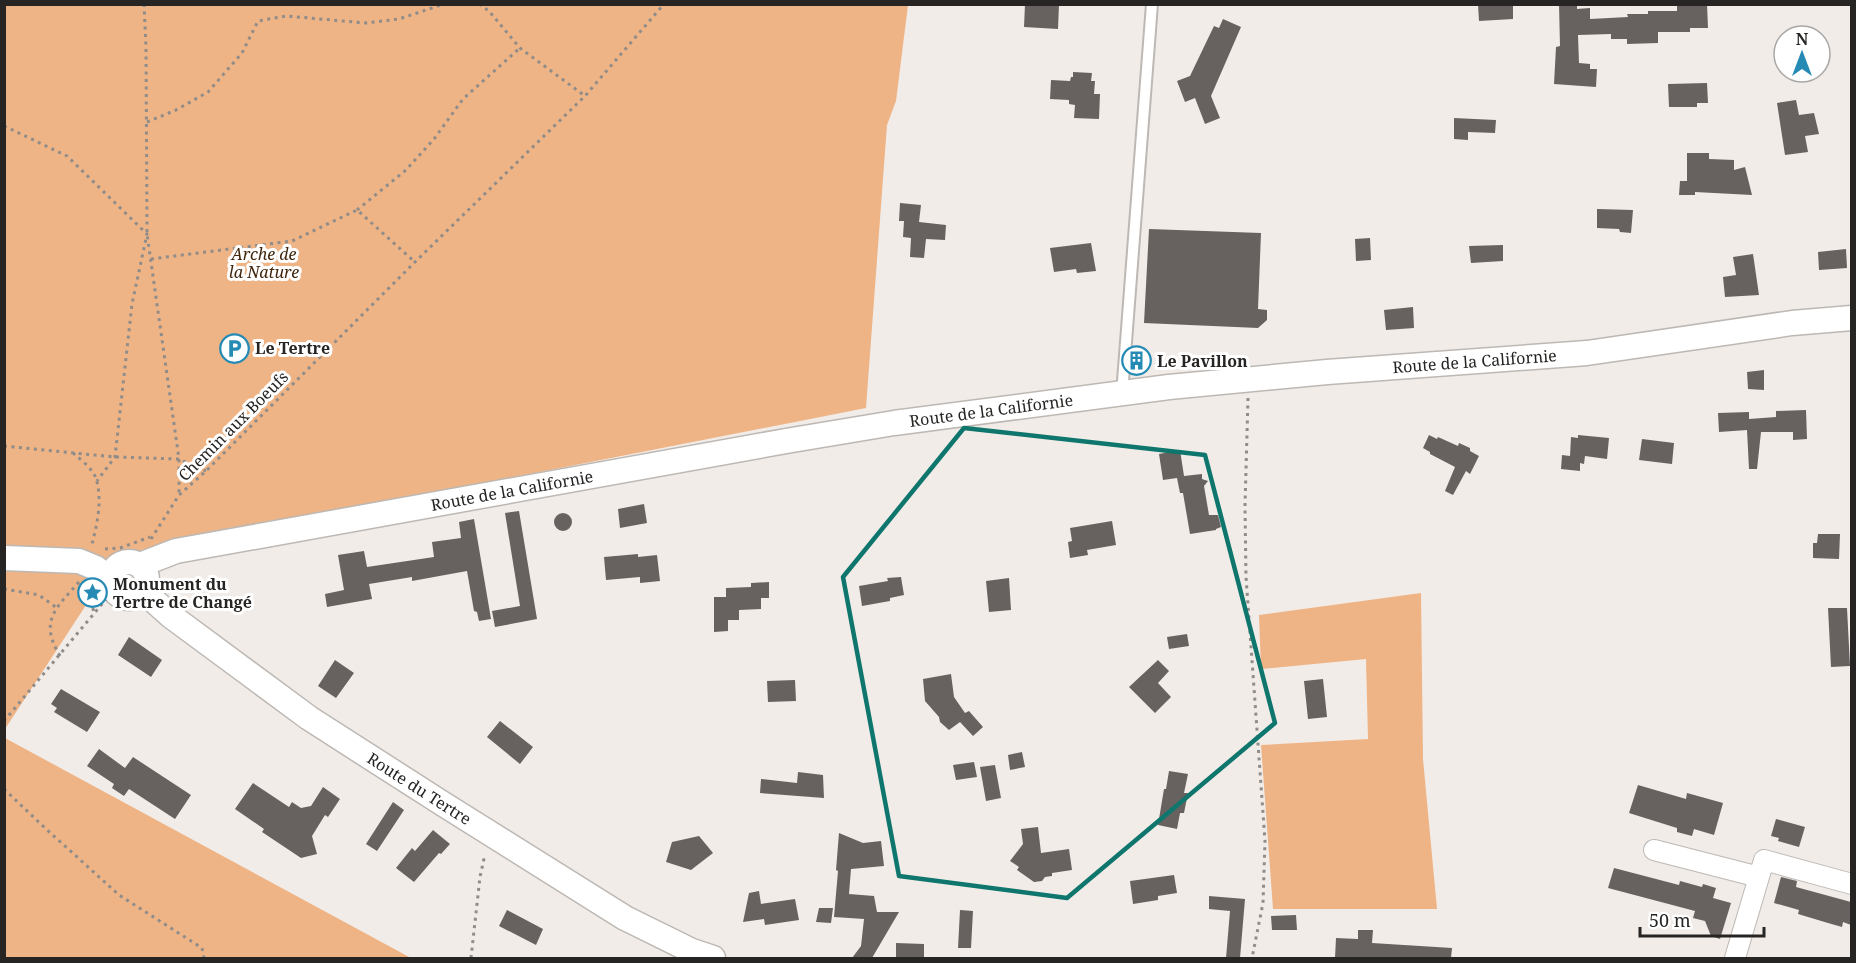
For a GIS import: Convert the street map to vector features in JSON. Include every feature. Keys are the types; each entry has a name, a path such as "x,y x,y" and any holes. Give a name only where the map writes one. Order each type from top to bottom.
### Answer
{"street":[{"name":"Route de la Californie","path":"123,574 176,551 894,423 1169,387 1587,353 1792,323 1851,318"},
{"path":"4,558 96,568 123,574"},
{"name":"Route du Tertre","path":"123,574 144,570 147,580 143,591 171,616 309,718 490,835 625,918 692,951 713,958"},
{"path":"1654,850 1760,877"},
{"path":"1735,958 1764,860 1851,884"}],"lane":[{"path":"1122,394 1152,4"}],"path":[{"path":"144,4 147,234 179,459 179,495"},
{"path":"147,122 176,110 208,92 242,53 258,21 286,16 366,23 399,20 444,4"},
{"path":"479,4 489,11 520,48 585,96"},
{"name":"Chemin aux Boeufs","path":"101,549 120,548 152,537 179,495 207,471 415,262 585,96 664,4"},
{"path":"151,259 292,241 357,210 406,170 434,139 464,99 520,48"},
{"path":"4,126 67,156 147,234"},
{"path":"357,210 415,262"},
{"path":"97,481 115,457 132,304 147,234"},
{"path":"1249,380 1245,506 1246,578 1265,841 1263,903 1252,958"},
{"path":"4,446 115,457 179,459 207,471"},
{"path":"60,656 51,641 50,618 86,567 99,517 97,481 89,468 72,452"},
{"path":"86,567 94,613"},
{"path":"4,721 60,656 123,574"},
{"path":"4,589 39,595 57,608"},
{"path":"4,789 119,895 202,948 204,958"},
{"path":"471,958 480,877 490,835"}],"highlighted area":[{"path":"964,428 1205,455 1275,723 1067,898 899,876 843,577"}],"green space":[{"name":"Arche de la Nature","path":"5,5 908,5 896,101 887,125 866,408 116,555 5,729"},
{"path":"1421,593 1423,759 1437,909 1273,909 1261,745 1368,739 1366,659 1261,669 1259,615"},
{"path":"5,738 411,958 5,958"}],"building":[{"path":"1025,4 1059,4 1058,29 1024,27"},
{"path":"1478,4 1513,4 1513,19 1479,21"},
{"path":"1559,4 1577,4 1577,9 1590,8 1590,19 1628,17 1627,14 1648,14 1648,11 1677,11 1677,4 1707,4 1708,28 1690,28 1690,32 1658,32 1658,43 1627,44 1627,39 1611,39 1611,34 1578,35 1579,63 1590,64 1590,69 1597,69 1596,87 1554,84 1556,47 1560,46"},
{"path":"1223,19 1241,27 1211,96 1220,118 1205,124 1195,98 1185,102 1177,81 1190,76 1214,26 1219,28"},
{"path":"1073,72 1092,73 1091,81 1095,81 1094,94 1100,94 1099,119 1074,118 1075,105 1069,104 1069,100 1050,99 1051,80 1070,81"},
{"path":"1707,83 1708,103 1697,103 1697,107 1669,107 1668,84"},
{"path":"1796,100 1799,115 1814,113 1819,134 1805,136 1808,152 1785,155 1777,103"},
{"path":"1454,118 1496,120 1495,133 1468,132 1468,140 1454,139"},
{"path":"1687,153 1709,153 1709,159 1734,160 1734,170 1745,167 1752,195 1695,192 1695,195 1679,195 1680,181 1687,181"},
{"path":"900,203 921,205 919,222 946,225 945,240 926,239 924,258 910,257 911,238 903,237 904,221 899,221"},
{"path":"1597,209 1633,210 1631,233 1620,232 1619,229 1597,228"},
{"path":"1149,229 1261,233 1258,309 1267,310 1267,320 1258,328 1144,323"},
{"path":"1370,238 1371,260 1356,261 1355,239"},
{"path":"1091,243 1096,271 1077,273 1076,269 1054,272 1050,248"},
{"path":"1503,245 1503,261 1471,263 1469,246"},
{"path":"1846,249 1847,268 1819,270 1818,252"},
{"path":"1753,254 1759,295 1725,297 1723,277 1736,275 1733,257"},
{"path":"1413,307 1414,328 1386,330 1384,310"},
{"path":"1764,370 1764,390 1748,389 1747,372"},
{"path":"1806,410 1807,439 1793,440 1793,432 1761,432 1757,469 1749,469 1747,430 1719,432 1718,413 1749,412 1749,419 1776,417 1776,411"},
{"path":"1429,435 1458,446 1459,443 1470,448 1470,451 1479,456 1470,474 1466,471 1453,495 1445,491 1455,467 1423,448"},
{"path":"1578,435 1609,438 1607,459 1585,456 1584,464 1580,463 1580,471 1561,469 1562,455 1570,456 1571,437 1578,438"},
{"path":"1642,439 1674,443 1672,464 1639,460"},
{"path":"1180,450 1184,476 1202,474 1202,479 1208,481 1204,486 1209,515 1218,515 1221,527 1216,530 1190,534 1183,493 1180,493 1177,478 1163,480 1159,454"},
{"path":"644,504 647,523 620,528 618,509"},
{"path":"519,511 537,619 495,627 492,611 520,606 505,513"},
{"path":"563,513 569,516 572,522 569,528 563,531 557,528 554,522 557,516"},
{"path":"474,519 491,619 479,621 477,612 474,611 467,571 412,581 412,577 369,584 372,599 327,607 325,594 344,590 338,555 364,551 367,567 434,557 432,542 461,538 459,522"},
{"path":"1112,521 1116,545 1087,550 1088,555 1070,558 1068,542 1072,541 1070,528"},
{"path":"1818,534 1840,534 1839,559 1813,558 1813,543 1817,543"},
{"path":"638,554 638,557 657,555 660,581 640,583 640,577 606,580 604,557"},
{"path":"901,577 904,595 890,598 890,601 862,606 859,586 888,581 887,578"},
{"path":"1009,578 1011,610 989,612 986,581"},
{"path":"769,582 769,598 761,598 761,609 739,610 739,620 728,620 728,631 714,632 714,597 726,597 726,588 751,587 751,583"},
{"path":"1828,608 1847,608 1850,666 1831,667"},
{"path":"1187,634 1189,646 1169,649 1167,637"},
{"path":"129,637 162,660 151,677 118,655"},
{"path":"335,660 354,673 336,698 318,686"},
{"path":"1158,660 1169,671 1158,683 1171,697 1155,713 1129,687"},
{"path":"951,674 954,697 965,713 969,711 983,727 973,736 960,722 949,730 940,722 939,717 925,701 923,679"},
{"path":"1323,679 1327,717 1308,719 1304,681"},
{"path":"795,680 796,701 768,702 767,681"},
{"path":"61,689 100,712 87,732 54,712 57,708 51,704"},
{"path":"500,721 533,747 520,764 487,737"},
{"path":"99,749 125,768 133,757 191,795 175,819 129,789 124,796 112,788 114,784 87,766"},
{"path":"1022,752 1025,767 1010,770 1008,755"},
{"path":"974,762 977,777 956,780 953,765"},
{"path":"995,765 1001,798 986,801 980,767"},
{"path":"1169,771 1188,774 1184,793 1188,793 1184,813 1180,813 1177,829 1158,825"},
{"path":"798,772 823,775 824,798 760,793 761,779 797,783"},
{"path":"253,783 289,807 292,802 301,808 311,806 323,787 340,799 328,817 325,815 312,836 317,854 301,858 262,832 264,829 235,809"},
{"path":"1638,785 1686,799 1687,793 1723,803 1714,835 1694,829 1692,836 1677,832 1677,828 1629,813"},
{"path":"393,802 404,810 377,851 366,844"},
{"path":"1776,819 1805,827 1799,847 1778,841 1779,838 1771,836"},
{"path":"1038,827 1041,853 1069,849 1072,870 1052,873 1052,876 1045,877 1042,881 1034,882 1017,870 1019,867 1010,861 1023,844 1021,829"},
{"path":"433,830 450,844 414,882 396,868 412,848 415,851"},
{"path":"839,833 863,843 881,841 884,866 851,869 849,894 874,896 877,912 899,912 872,958 852,958 861,946 864,919 834,917"},
{"path":"699,836 713,853 691,870 666,862 672,842"},
{"path":"1614,868 1679,885 1680,881 1716,888 1713,898 1731,903 1720,939 1711,936 1705,921 1693,918 1695,911 1608,888"},
{"path":"1174,875 1177,893 1158,896 1158,900 1133,904 1130,881"},
{"path":"1781,877 1797,881 1796,887 1851,902 1851,925 1843,922 1842,927 1828,923 1798,914 1799,910 1774,903"},
{"path":"759,891 761,904 795,899 799,920 765,925 764,919 743,922 749,893"},
{"path":"1209,896 1245,899 1240,958 1226,958 1230,911 1209,909"},
{"path":"819,908 833,908 831,923 816,922"},
{"path":"507,910 543,929 536,945 499,926"},
{"path":"960,910 973,911 971,948 958,948"},
{"path":"1296,915 1297,930 1272,930 1271,916"},
{"path":"1358,930 1373,930 1372,943 1452,948 1451,958 1335,958 1336,938 1358,939"},
{"path":"896,943 924,944 924,958 896,958"}],"place":[{"name":"Le Tertre","path":"234,348"},
{"name":"Le Pavillon","path":"1136,361"},
{"name":"Monument du Tertre de Changé","path":"92,593"}]}
